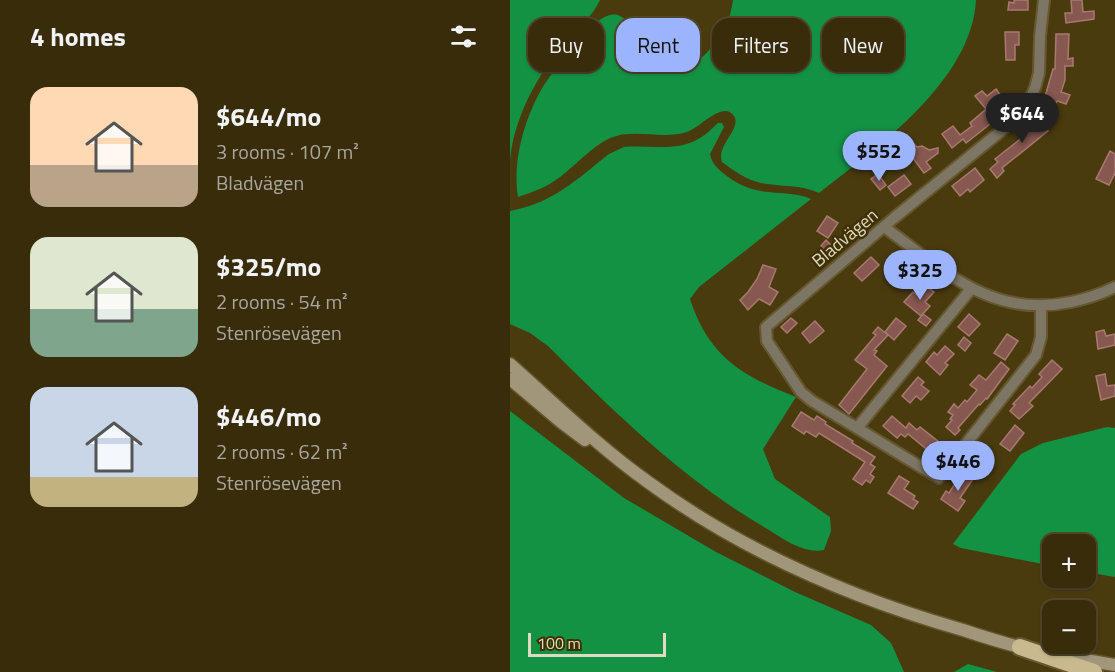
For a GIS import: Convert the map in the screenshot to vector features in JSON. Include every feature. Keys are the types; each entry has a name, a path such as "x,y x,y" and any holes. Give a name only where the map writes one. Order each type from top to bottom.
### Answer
{"highway":[{"path":"1020,647 1094,672"}],"main road":[{"path":"510,364 650,484 715,526 837,588 917,617 1020,647 1115,665"},
{"path":"510,379 561,422 624,464"}],"street":[{"name":"Bladvägen","path":"857,428 801,392 767,341 765,332 769,323 1001,131 1030,99 1039,73 1044,0"},
{"path":"884,227 971,289 1013,304 1041,307 1080,300 1115,287"},
{"path":"971,289 857,428 939,478 1036,355 1041,337 1041,307"}],"green space":[{"path":"510,0 600,0 588,18 528,18 528,72 543,72 528,98 516,128 510,160"},
{"path":"733,0 976,0 970,29 958,58 940,84 918,110 893,133 819,193 805,188 756,182 722,162 722,149 736,121 734,116 724,111 711,116 687,132 668,135 629,134 610,138 590,151 555,181 518,197 519,154 526,125 537,97 553,72 604,72 604,18 606,17 617,15 623,18 616,18 616,72 700,72 700,59 712,47 712,72 810,72 810,18 729,18"},
{"path":"718,123 722,123 724,127 710,154 715,165 723,173 739,184 750,188 811,199 699,287 690,299 707,336 730,362 759,381 796,397 763,449 775,479 830,517 831,531 824,550 810,550 788,542 709,491 626,421 548,346 530,333 510,324 510,211 552,196 609,154 624,147 682,145 700,138"},
{"path":"510,411 624,498 716,552 795,592 871,625 891,643 904,672 510,672"},
{"path":"1107,427 1115,428 1115,577 1096,574 1096,534 1042,534 1042,564 961,548 953,544 1021,454 1043,443"},
{"path":"968,664 997,672 954,672"}],"building":[{"path":"1014,0 1028,0 1028,10 1008,10 1009,2 1014,3"},
{"path":"1071,0 1082,0 1083,12 1094,11 1094,19 1066,23 1065,13 1072,13"},
{"path":"1005,32 1019,32 1019,45 1015,45 1015,60 1006,60"},
{"path":"1056,34 1069,34 1068,59 1073,58 1073,66 1065,66 1065,80 1061,92 1070,95 1066,104 1057,101 1055,104 1044,100 1053,69 1055,69"},
{"path":"996,89 1002,97 986,109 975,96 982,91 987,96"},
{"path":"985,110 994,121 966,143 963,139 952,148 942,134 953,126 960,135 972,126 970,123"},
{"path":"1044,116 1051,125 1046,129 1048,131 1002,168 1004,171 997,178 990,169 998,162 995,159 1028,133 1025,130 1031,126 1029,123"},
{"path":"907,144 922,146 929,150 938,148 938,153 926,162 931,168 924,173 907,150"},
{"path":"1110,151 1115,154 1115,173 1109,185 1096,179"},
{"path":"975,168 984,180 970,192 968,189 960,196 952,186"},
{"path":"878,174 886,185 880,190 871,179"},
{"path":"904,175 911,184 895,196 888,187"},
{"path":"827,216 838,223 828,238 817,231"},
{"path":"826,240 834,248 828,254 821,246"},
{"path":"871,257 879,265 862,281 854,273"},
{"path":"763,265 776,269 769,287 778,292 770,305 759,299 748,310 740,300 757,279"},
{"path":"925,285 934,292 925,302 930,306 921,316 904,302 913,292 917,295"},
{"path":"923,314 931,320 926,326 918,320"},
{"path":"969,314 980,324 969,336 958,327"},
{"path":"791,318 797,323 787,333 781,327"},
{"path":"896,318 906,326 894,340 885,332"},
{"path":"815,321 824,331 810,343 802,333"},
{"path":"878,327 888,335 874,350 877,351 874,355 887,366 849,414 839,405 867,369 855,360 876,335 873,333"},
{"path":"1104,330 1106,336 1115,334 1115,345 1098,349 1096,332"},
{"path":"1007,334 1018,341 1005,360 994,353"},
{"path":"964,337 971,343 965,351 958,345"},
{"path":"945,346 954,354 945,363 948,365 940,375 926,362 934,352 937,355"},
{"path":"1052,360 1062,369 1029,403 1033,406 1019,419 1010,411 1015,405 1013,404 1042,377 1039,374"},
{"path":"1001,362 1009,369 987,399 979,404 958,428 960,430 955,435 946,427 953,415 948,412 954,404 958,408 965,400 967,402 977,390 970,385 979,375 986,380"},
{"path":"1105,374 1107,386 1115,385 1115,396 1101,400 1096,376"},
{"path":"918,377 924,382 921,385 929,391 921,400 916,396 910,403 902,396"},
{"path":"801,412 814,420 817,416 826,422 825,424 875,457 870,464 875,467 870,474 874,477 870,483 866,480 862,485 853,479 865,462 819,433 816,437 806,431 804,434 792,426"},
{"path":"892,416 906,428 909,423 917,430 920,427 944,446 936,457 908,434 905,437 901,434 897,438 883,426"},
{"path":"1015,425 1024,433 1010,451 1000,444"},
{"path":"981,449 989,456 977,471 968,463"},
{"path":"969,470 975,476 960,498 965,501 958,511 941,499 946,491 949,493 958,479 961,481"},
{"path":"899,476 909,482 904,489 915,496 913,499 918,502 913,509 888,493"}]}
